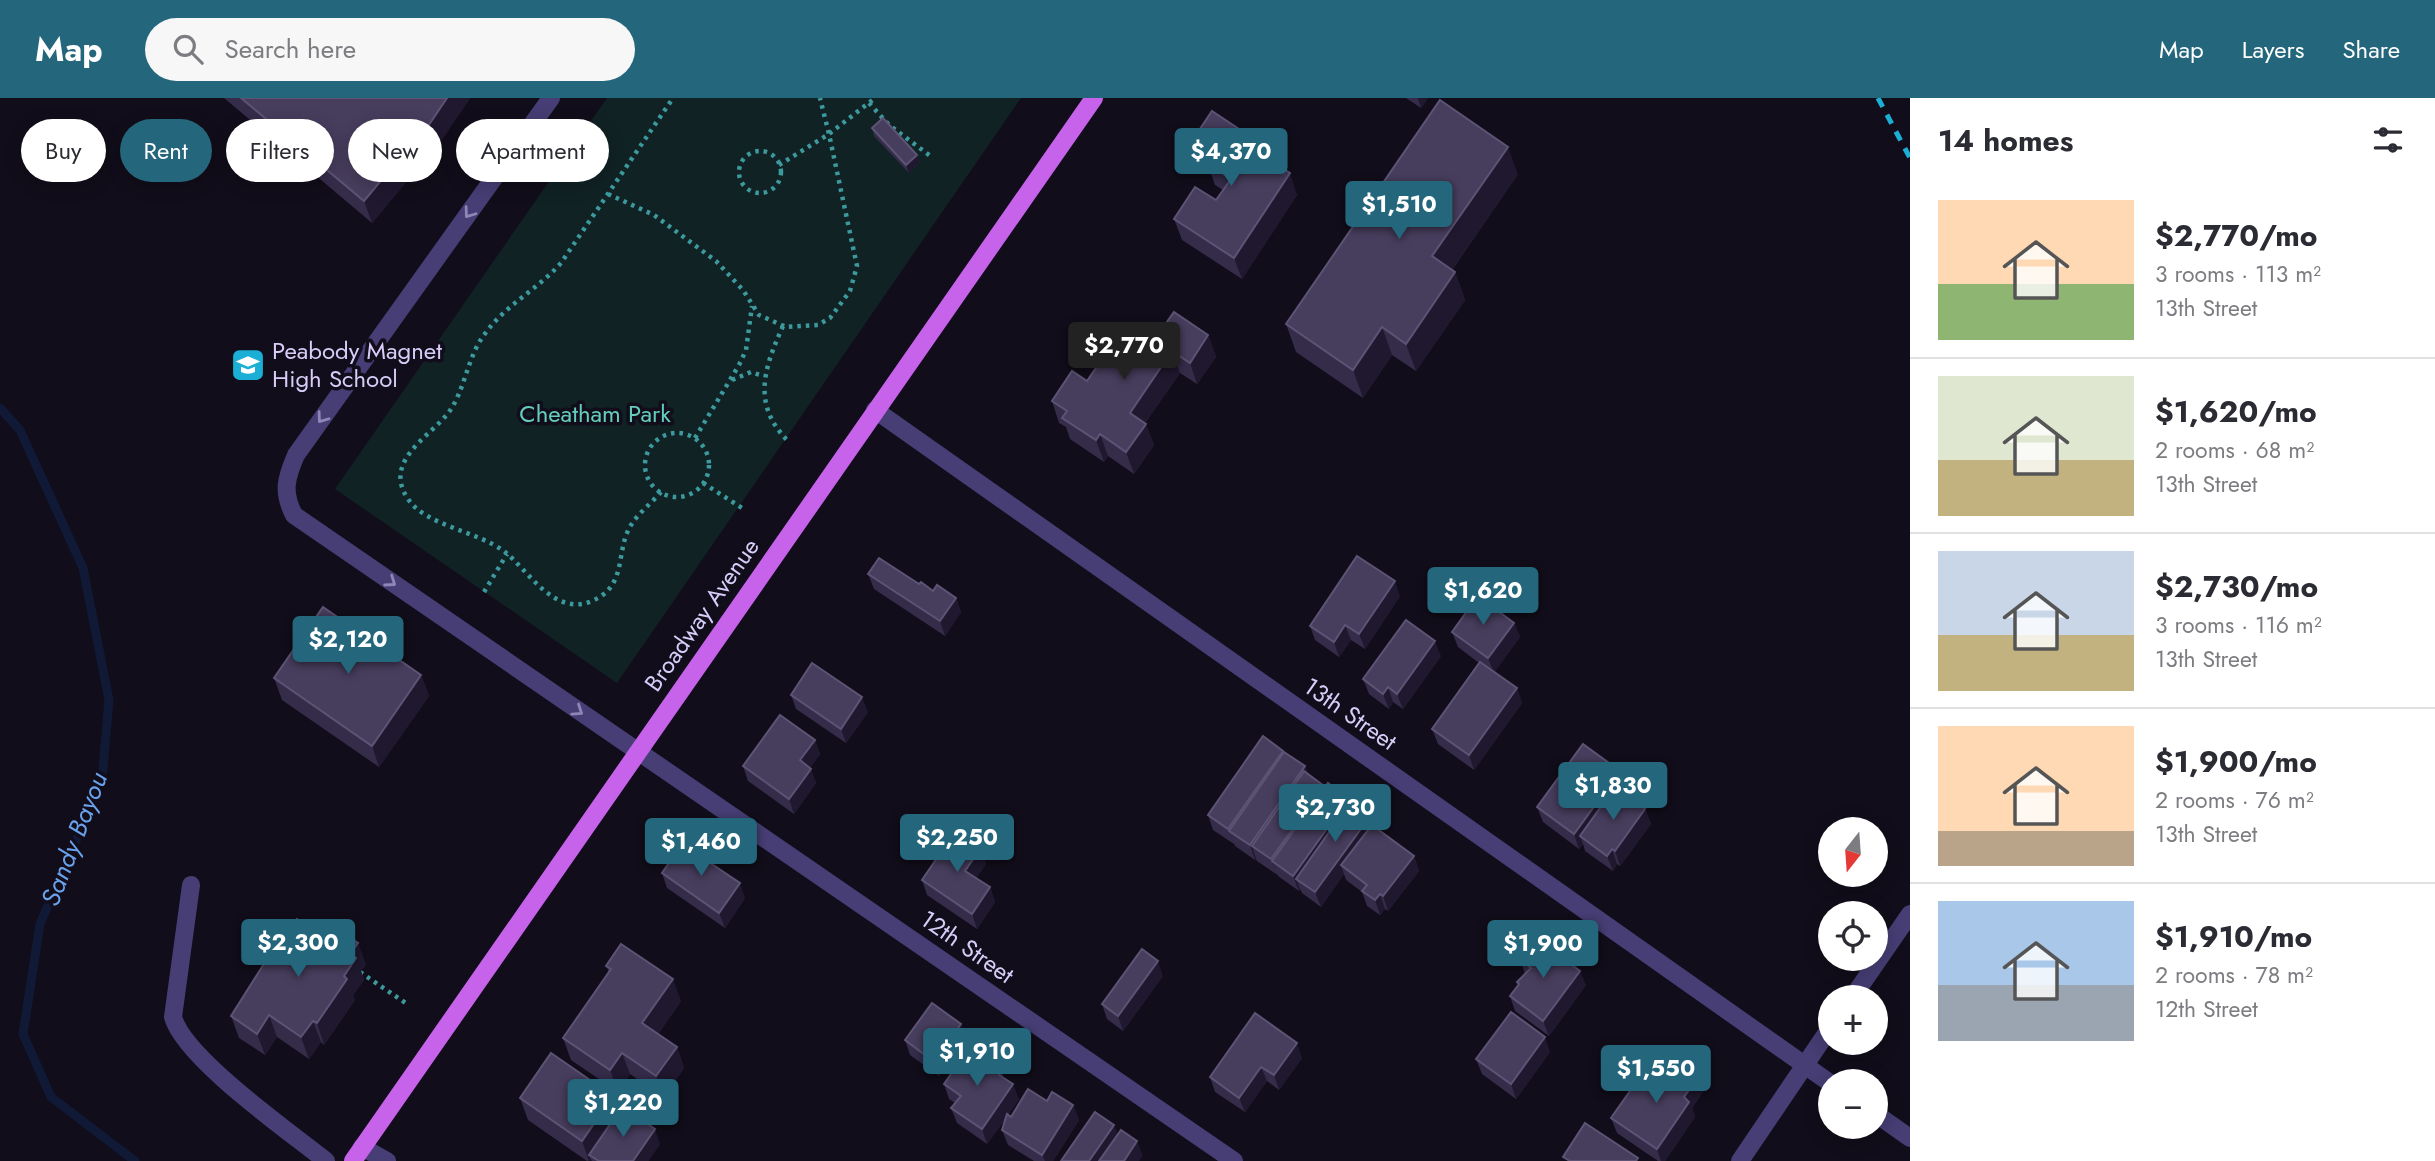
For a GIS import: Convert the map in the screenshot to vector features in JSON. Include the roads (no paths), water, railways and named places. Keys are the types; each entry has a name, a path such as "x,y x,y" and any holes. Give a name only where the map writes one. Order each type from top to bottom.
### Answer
{"main road":[{"name":"Broadway Avenue","path":"357,1154 1094,98"}],"street":[{"name":"12th Street","path":"551,98 296,454 286,477 285,498 294,515 1234,1161"},
{"name":"13th Street","path":"875,410 1818,1074"},
{"path":"191,885 173,1017 176,1028 199,1057 326,1161"},
{"path":"1861,985 1910,914"},
{"path":"1740,1161 1818,1046"},
{"path":"1888,1122 1910,1138"},
{"path":"357,1154 387,1161"}],"waterway":[{"name":"Sandy Bayou","path":"0,408 20,430 83,568 109,700 102,780 40,924 23,1034 51,1097 135,1161"}],"railway":[{"path":"1878,98 1910,158"}],"place":[{"name":"Peabody Magnet High School","path":"248,365"}],"park label":[{"name":"Cheatham Park","path":"595,414"}]}
